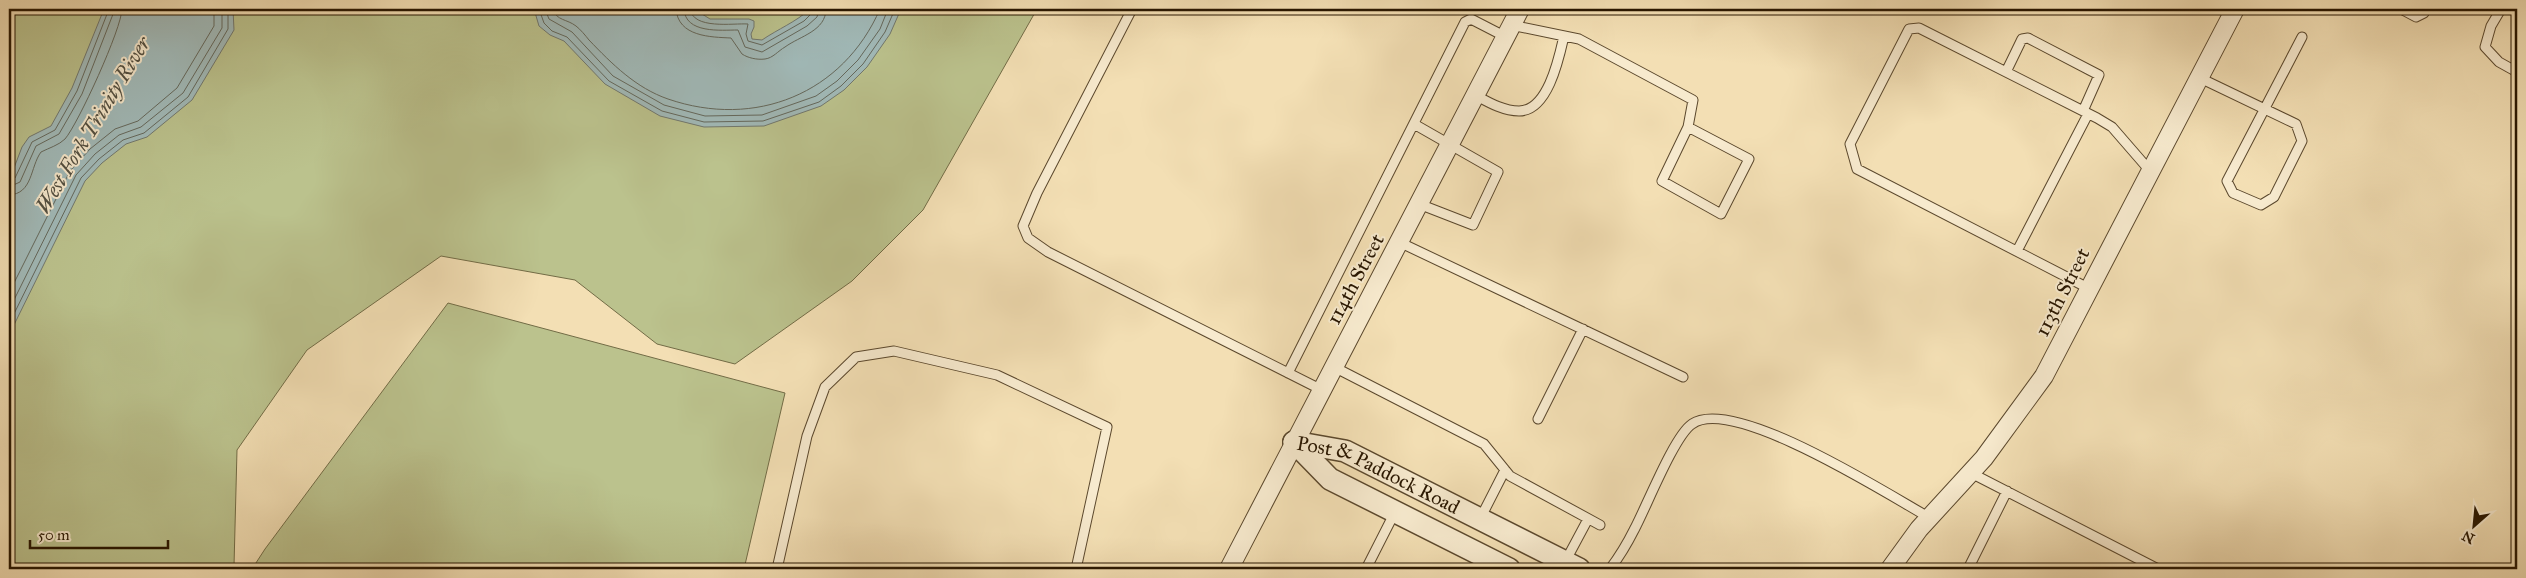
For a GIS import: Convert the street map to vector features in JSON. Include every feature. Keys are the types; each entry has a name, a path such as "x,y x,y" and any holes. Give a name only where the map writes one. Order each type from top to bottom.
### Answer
{"street":[{"name":"114th Street","path":"1232,568 1294,442 1520,9"},
{"name":"113th Street","path":"1890,569 1930,518 1972,473 2024,407 2044,376 2088,288 2152,172 2234,9"},
{"name":"Post & Paddock Road","path":"1294,442 1330,479 1509,569"},
{"name":"Post & Paddock Road","path":"1294,442 1345,451 1572,566"}],"lane":[{"path":"1132,9 1037,193 1023,226 1028,238 1048,252 1322,390"},
{"path":"2401,9 2416,17 2424,13 2426,9"},
{"path":"2501,9 2492,26 2485,47 2499,62 2517,72"},
{"path":"1288,373 1468,19 1509,31 1579,39 1693,100 1688,127 1662,181 1721,214 1750,159 1688,127"},
{"path":"2088,288 1857,169 1850,144 1909,30 1919,28 2112,127 2152,172"},
{"path":"1475,95 1507,110 1520,111 1531,108 1541,98 1550,82 1564,36"},
{"path":"2200,78 2263,109 2296,124 2302,141 2274,198 2261,205 2234,192 2227,181 2263,109 2302,37"},
{"path":"2006,72 2022,39 2028,38 2097,73 2099,78 2085,112 2017,251"},
{"path":"1414,124 1498,172 1473,225 1418,204"},
{"path":"1399,242 1683,377"},
{"path":"1538,419 1583,329"},
{"path":"776,569 807,436 825,387 856,357 894,351 997,375 1107,427 1076,569"},
{"path":"1334,367 1484,444 1510,476 1600,526"},
{"path":"1610,569 1634,530 1679,439 1692,424 1710,418 1747,424 1784,439 1930,518"},
{"path":"1480,519 1505,470"},
{"path":"1972,473 2158,569"},
{"path":"1968,569 2008,491"},
{"path":"1366,569 1394,512"},
{"path":"1572,566 1588,519"}],"green space":[{"path":"9,9 1037,9 923,210 852,281 735,364 657,344 575,280 441,256 307,350 237,450 234,566 232,569 9,569"},
{"path":"448,303 785,393 744,569 252,569"}],"water":[{"name":"West Fork Trinity River","path":"104,9 233,9 234,30 192,100 147,137 126,144 102,163 85,181 9,335 9,181 22,147 29,137 51,126 72,88"},
{"path":"534,9 694,9 710,19 749,19 754,21 751,34 752,39 762,40 799,18 810,9 901,9 890,34 867,67 844,90 821,106 764,126 704,127 660,116 605,84 564,41 550,35 539,26"}]}
